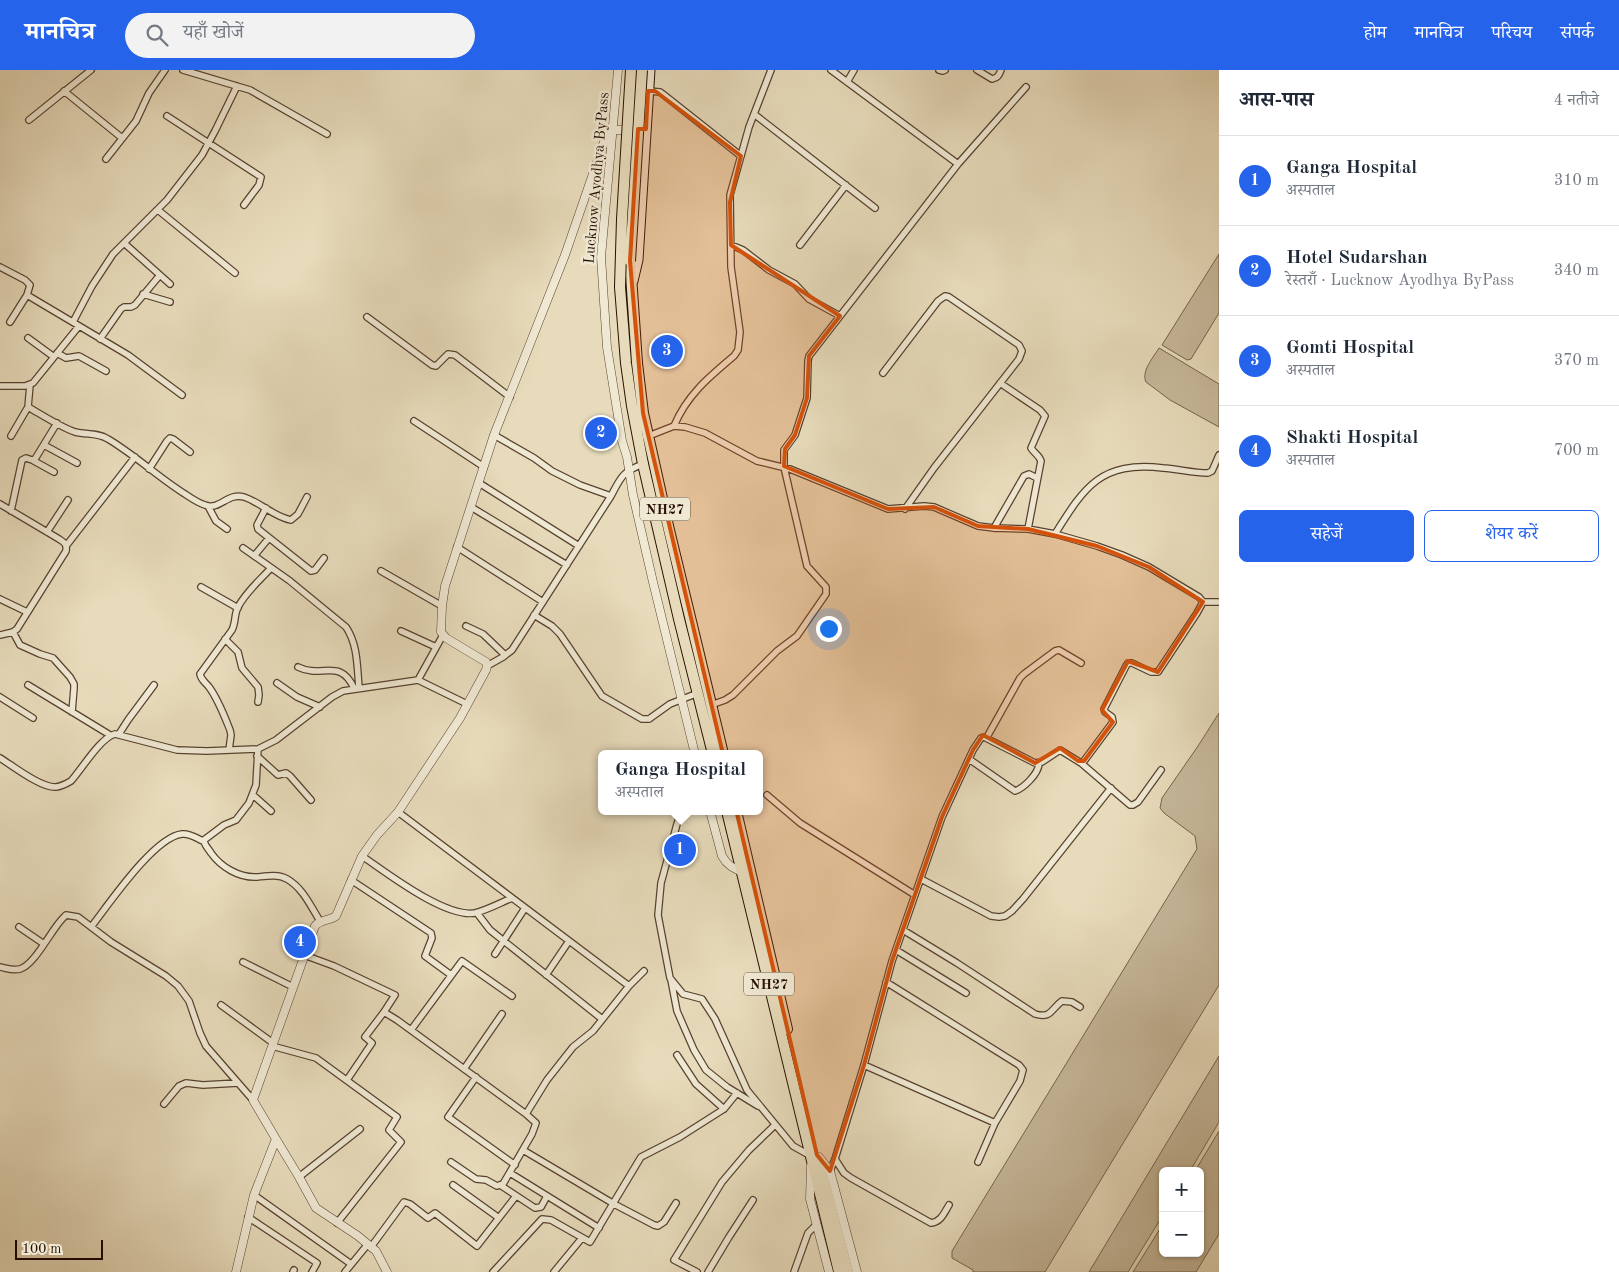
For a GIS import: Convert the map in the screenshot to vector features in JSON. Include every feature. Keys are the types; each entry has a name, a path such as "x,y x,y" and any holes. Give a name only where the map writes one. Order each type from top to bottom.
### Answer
{"highway":[{"name":"NH27","path":"631,70 620,262 620,288 626,363 642,464 712,750"},
{"name":"NH27","path":"642,70 630,261 637,363 648,436 722,750"},
{"name":"NH27","path":"728,815 814,1156 848,1272"},
{"name":"NH27","path":"737,815 839,1272"}],"main road":[{"path":"631,290 638,260 650,70"}],"street":[{"path":"29,120 91,70"},
{"path":"106,159 136,121 149,92 165,70"},
{"path":"183,70 250,90 327,134"},
{"name":"Lucknow Ayodhya ByPass","path":"618,70 602,257 607,347 633,495 694,750"},
{"path":"674,426 680,411 700,385 734,356 738,350 740,332 732,279 730,202 754,114 771,70"},
{"path":"831,70 958,164"},
{"path":"847,82 854,70"},
{"path":"939,70 945,70"},
{"path":"977,70 992,80 999,76 1001,70"},
{"path":"73,322 87,294 113,254 158,210 210,142 237,86"},
{"path":"711,705 733,695 777,651 797,636 826,594 826,586 807,566 784,467 784,450 795,435 807,398 809,356 958,164 1026,87"},
{"path":"64,91 122,138"},
{"path":"648,91 660,92 741,156"},
{"path":"754,114 875,208"},
{"path":"167,116 210,142 261,177 259,185 244,205"},
{"path":"487,666 483,660 443,635 440,628 445,586 494,435 565,255 604,142 613,130 646,129"},
{"path":"800,245 846,185"},
{"path":"158,210 235,273"},
{"path":"124,243 170,284"},
{"path":"730,245 742,250 769,270 795,284 809,300 840,316"},
{"path":"0,268 29,283 31,287 10,322"},
{"path":"100,339 121,309 133,306 160,275"},
{"path":"143,294 170,302"},
{"path":"27,295 128,355 182,395"},
{"path":"883,373 938,301 945,296 1021,348 1022,355 939,461 905,509"},
{"path":"367,317 432,365 436,366 439,364 448,354 455,355 510,397"},
{"path":"10,436 28,407 30,385 79,326"},
{"path":"28,338 56,355 66,358 79,356 106,371"},
{"path":"1000,383 1040,410 1045,416 1031,448 1040,457 1041,461 1028,529"},
{"path":"0,386 30,385"},
{"path":"28,407 74,432 103,436 135,457 170,485 197,502 208,506 217,505 230,498 239,496 255,501 291,520 298,514 308,497"},
{"path":"414,421 484,467"},
{"path":"34,461 57,423"},
{"path":"638,440 674,426 685,427 705,433 757,461 784,467 888,509 934,507 973,525 1028,529 1055,534 1097,546 1149,567 1199,597 1203,602"},
{"path":"494,435 580,485 611,496"},
{"path":"149,469 170,438 190,452"},
{"path":"44,445 77,463"},
{"path":"1055,534 1076,501 1101,476 1108,472 1142,466 1208,473 1212,471 1219,455"},
{"path":"0,635 13,632 66,551 66,546 135,457"},
{"path":"11,511 22,460 26,458 34,461 54,472"},
{"path":"253,1100 315,926 320,921 332,919 336,916 362,856 377,835 398,812 460,718 487,666 512,650 621,478 629,469 642,464"},
{"path":"994,528 1024,476 1029,474 1037,478"},
{"path":"478,483 579,546"},
{"path":"47,532 68,500"},
{"path":"0,504 65,542 66,546"},
{"path":"208,506 216,521 227,529"},
{"path":"471,507 567,564"},
{"path":"266,508 257,528 311,571 315,570 324,558"},
{"path":"254,556 269,538"},
{"path":"457,547 543,602"},
{"path":"243,548 290,581 346,627 354,644 356,688"},
{"path":"229,750 230,730 217,699 200,676 235,624 238,608 252,587 270,568"},
{"path":"382,571 442,606"},
{"path":"201,587 238,608"},
{"path":"0,599 27,612"},
{"path":"1203,602 1219,602"},
{"path":"1081,763 1113,722 1112,717 1104,709 1128,663 1151,672 1158,672 1203,602"},
{"path":"534,615 552,626 560,634 602,696 642,719 649,719 670,704 698,693"},
{"path":"466,626 483,634 505,655"},
{"path":"401,631 436,647"},
{"path":"13,632 20,645 53,658 70,677 74,684 72,712"},
{"path":"418,680 443,635"},
{"path":"225,639 238,652 242,668 258,687 258,702"},
{"path":"987,737 1024,674 1059,650 1081,663"},
{"path":"298,667 309,672 337,670 347,676 356,688"},
{"path":"0,758 42,783 57,787 71,781 110,735 119,734 177,750 258,749 276,740 338,693 356,688 418,680 468,704"},
{"path":"277,684 297,697 320,707"},
{"path":"28,685 110,735"},
{"path":"119,734 154,685"},
{"path":"0,697 32,718"},
{"path":"830,1171 864,1064 896,950 942,817 973,750 981,738 987,737 1039,764"},
{"path":"204,841 224,825 236,820 253,795 256,785 258,749"},
{"path":"969,759 1015,791 1020,789 1037,771 1039,764 1060,750 1081,763 1130,805 1136,805 1161,770"},
{"path":"257,756 278,775 286,774 290,776 311,800"},
{"path":"921,879 991,916 1005,916 1022,899 1111,788"},
{"path":"253,795 271,811"},
{"path":"767,795 800,823 915,895"},
{"path":"398,812 629,986"},
{"path":"680,815 661,883 658,916 677,1011 694,1050 706,1070 736,1093 761,1108"},
{"path":"711,815 722,856 732,868 742,872"},
{"path":"91,927 146,858 168,839 189,834 204,841 213,857 232,871 250,877 282,876 292,882 298,886 320,921"},
{"path":"362,856 432,901 466,913 477,912 512,898"},
{"path":"351,880 431,933 432,938 425,956 451,975"},
{"path":"495,954 525,908"},
{"path":"477,912 490,930 602,1019"},
{"path":"0,967 12,970 22,969 32,960 61,919 66,915 78,917 111,942 166,976 178,986 189,1001 202,1039 253,1100 316,1208 358,1236 376,1251 387,1272"},
{"path":"19,927 44,944"},
{"path":"903,930 958,963 1035,1014 1047,1015 1062,1001 1072,1002 1080,1007"},
{"path":"546,975 570,942"},
{"path":"896,950 966,993"},
{"path":"304,955 334,966 395,995 365,1037 372,1043 347,1080"},
{"path":"411,1030 462,961 512,996"},
{"path":"243,962 293,987"},
{"path":"526,1114 547,1080 573,1047 593,1031 629,986 644,971"},
{"path":"670,978 683,994 702,999 715,1019 747,1090 775,1125 793,1146 814,1156 830,1171 857,1272"},
{"path":"886,982 1019,1065 1023,1070 995,1123 978,1162"},
{"path":"221,1004 273,1045 316,1058 396,1117 389,1130 401,1142 337,1223"},
{"path":"384,1012 476,1077 536,1123 524,1150 503,1184 500,1185"},
{"path":"464,1069 502,1014"},
{"path":"677,1055 696,1084 724,1108"},
{"path":"864,1064 995,1123"},
{"path":"476,1077 448,1117 515,1164"},
{"path":"164,1104 179,1086 186,1083 203,1085 238,1083"},
{"path":"493,1272 542,1219 551,1220 590,1242 641,1157 680,1137 724,1108 736,1093"},
{"path":"697,1272 674,1260 722,1182 749,1150 775,1125"},
{"path":"299,1177 360,1129"},
{"path":"236,1272 254,1194 276,1139"},
{"path":"524,1150 614,1204 658,1226 664,1222 676,1203"},
{"path":"814,1156 810,1199 828,1272"},
{"path":"835,1160 844,1173 851,1178 931,1222 936,1222 940,1219 949,1205"},
{"path":"451,1162 476,1179 486,1180 497,1186 500,1185 534,1208 541,1207 547,1196"},
{"path":"510,1173 599,1228"},
{"path":"453,1185 499,1218"},
{"path":"254,1194 351,1264"},
{"path":"345,1272 369,1246 404,1202 410,1204 428,1218 435,1213 477,1246 516,1196"},
{"path":"708,1272 753,1200"},
{"path":"248,1217 317,1263 312,1272"},
{"path":"794,1272 808,1233 816,1224"},
{"path":"554,1272 582,1238"}],"highlighted area":[{"path":"648,91 655,91 741,156 730,202 731,245 840,316 809,356 807,398 795,435 785,449 784,466 888,509 934,507 978,526 1028,529 1097,546 1149,567 1203,602 1158,672 1128,661 1102,710 1113,722 1084,761 1078,761 1060,748 1035,763 983,735 973,750 942,817 892,961 864,1065 830,1171 817,1155 643,413 630,261 638,129 646,129"}],"shaded area":[{"path":"1219,254 1219,313 1191,359 1187,360 1162,345"},
{"path":"1159,348 1219,384 1219,427 1170,400 1146,382 1146,369"},
{"path":"1219,713 1219,985 1045,1272 973,1272 973,1270 952,1258 952,1251 1197,849 1195,836 1160,808 1162,798"},
{"path":"1219,1056 1219,1122 1192,1167 1159,1167 1159,1222 1128,1272 1089,1272"},
{"path":"1219,1131 1219,1234 1196,1272 1133,1272 1159,1230 1159,1257 1204,1257 1204,1167 1197,1167"}],"place":[{"name":"Gomti Hospital","path":"667,351"},
{"name":"Hotel Sudarshan","path":"601,433"},
{"name":"Ganga Hospital","path":"680,850"},
{"name":"Shakti Hospital","path":"300,942"}]}
